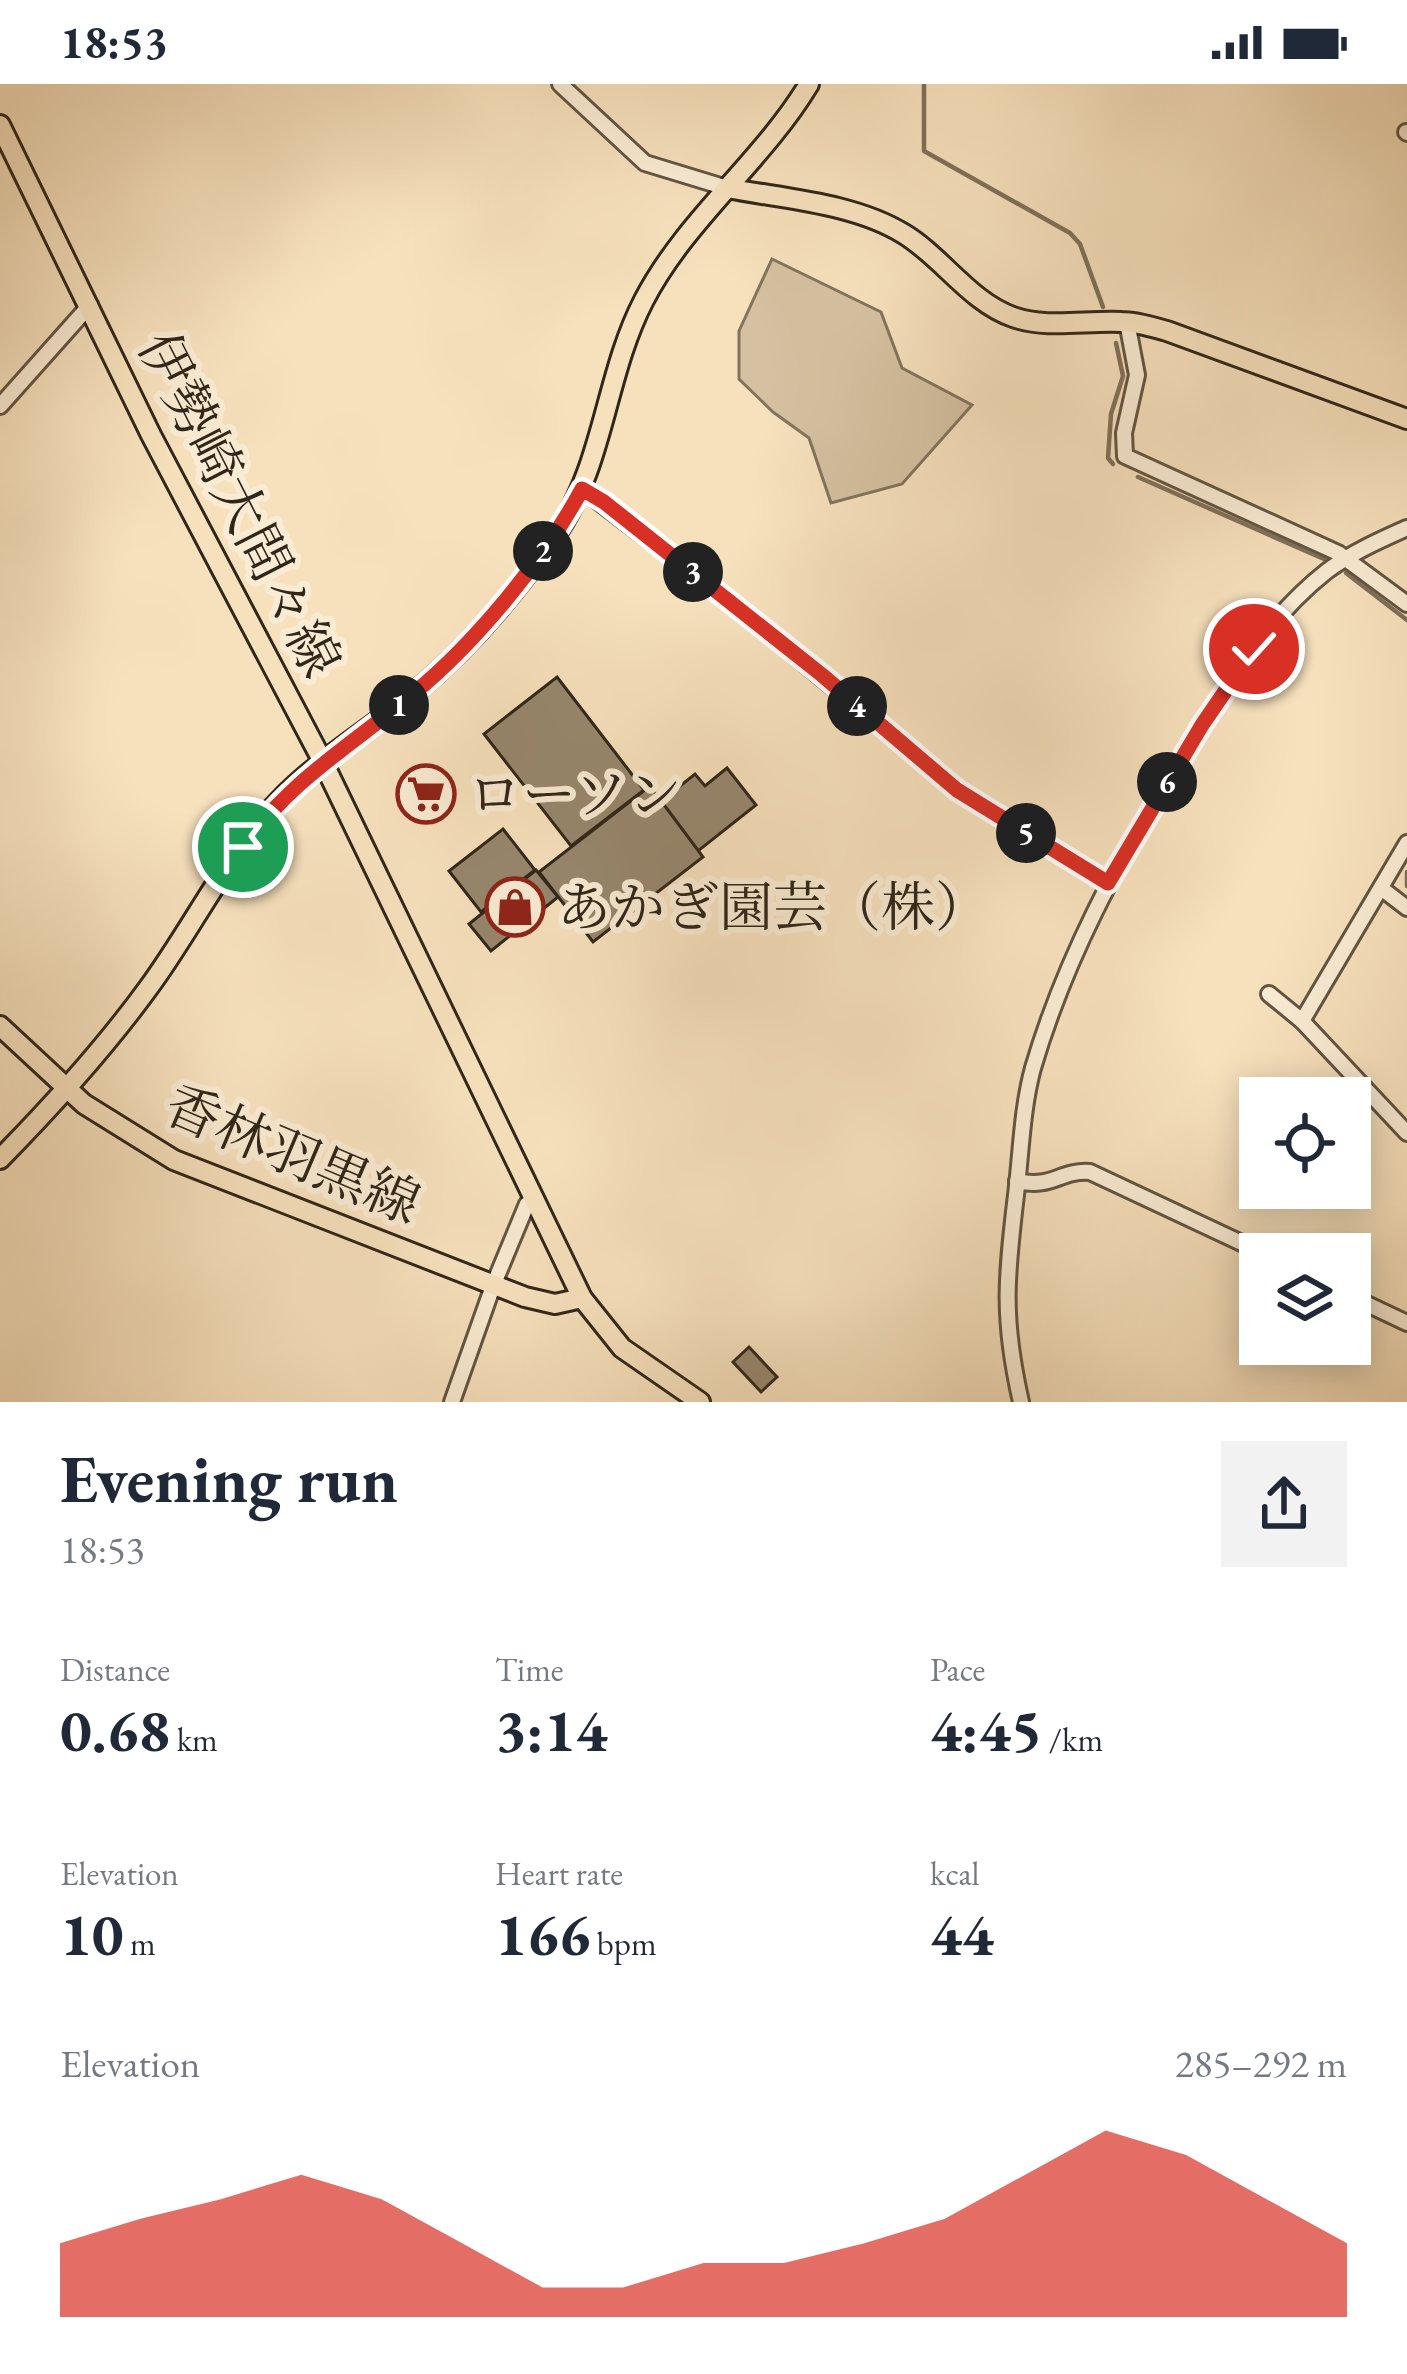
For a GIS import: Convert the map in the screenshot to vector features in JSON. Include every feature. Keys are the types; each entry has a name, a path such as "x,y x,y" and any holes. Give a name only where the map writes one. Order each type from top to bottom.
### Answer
{"main road":[{"path":"0,1159 67,1090 150,986 261,822 322,762 416,691 458,651 551,542 597,453 637,314 674,250 784,122 809,84"},
{"name":"伊勢崎大間々線","path":"0,125 162,455 322,762 582,1298 630,1355 700,1402"},
{"path":"727,188 860,215 894,228 993,308 1017,319 1127,322 1193,339 1407,419"},
{"name":"香林羽黒線","path":"0,1026 67,1090 174,1160 493,1286 541,1302 565,1304 582,1298"}],"street":[{"path":"560,84 645,163 727,188"},
{"path":"0,406 90,305"},
{"path":"1127,322 1137,375 1124,433 1125,457 1346,558 1407,604"},
{"path":"582,489 806,662 957,790 1108,883"},
{"path":"1021,1402 1007,1343 1005,1300 1033,1070 1063,982 1108,883 1231,680 1306,589 1346,558 1407,528"},
{"path":"1302,1021 1407,843"},
{"path":"1381,888 1407,908"},
{"path":"1269,994 1302,1021 1407,1133"},
{"path":"1017,1181 1041,1186 1076,1171 1090,1172 1239,1242"},
{"path":"452,1402 493,1286 527,1204 536,1198"},
{"path":"1371,1306 1407,1323"}],"shaded area":[{"path":"772,259 881,312 902,368 972,405 902,484 831,503 809,438 739,379 739,331"}],"building":[{"path":"557,677 644,790 571,846 484,734"},
{"path":"727,768 756,805 698,851 660,802 695,774 705,786"},
{"path":"428,775 441,803 421,812 408,785"},
{"path":"650,786 703,857 593,942 539,872"},
{"path":"503,829 535,870 481,912 449,871"},
{"path":"536,870 558,897 491,951 469,924"},
{"path":"749,1347 777,1377 761,1392 733,1362"}],"waterway":[{"path":"924,84 924,151 1070,233 1080,244 1103,307"},
{"path":"1113,464 1108,458 1111,414 1123,376 1116,343"},
{"path":"1138,477 1324,559"},
{"path":"1346,573 1407,620"},
{"path":"1407,872 1407,886"}],"place":[{"name":"ローソン","path":"426,794"},
{"name":"あかぎ園芸（株）","path":"515,907"}],"route":[{"path":"243,847 296,784 416,691 458,651 551,542 582,489 822,675 957,790 1108,883 1202,725 1254,649"}]}
